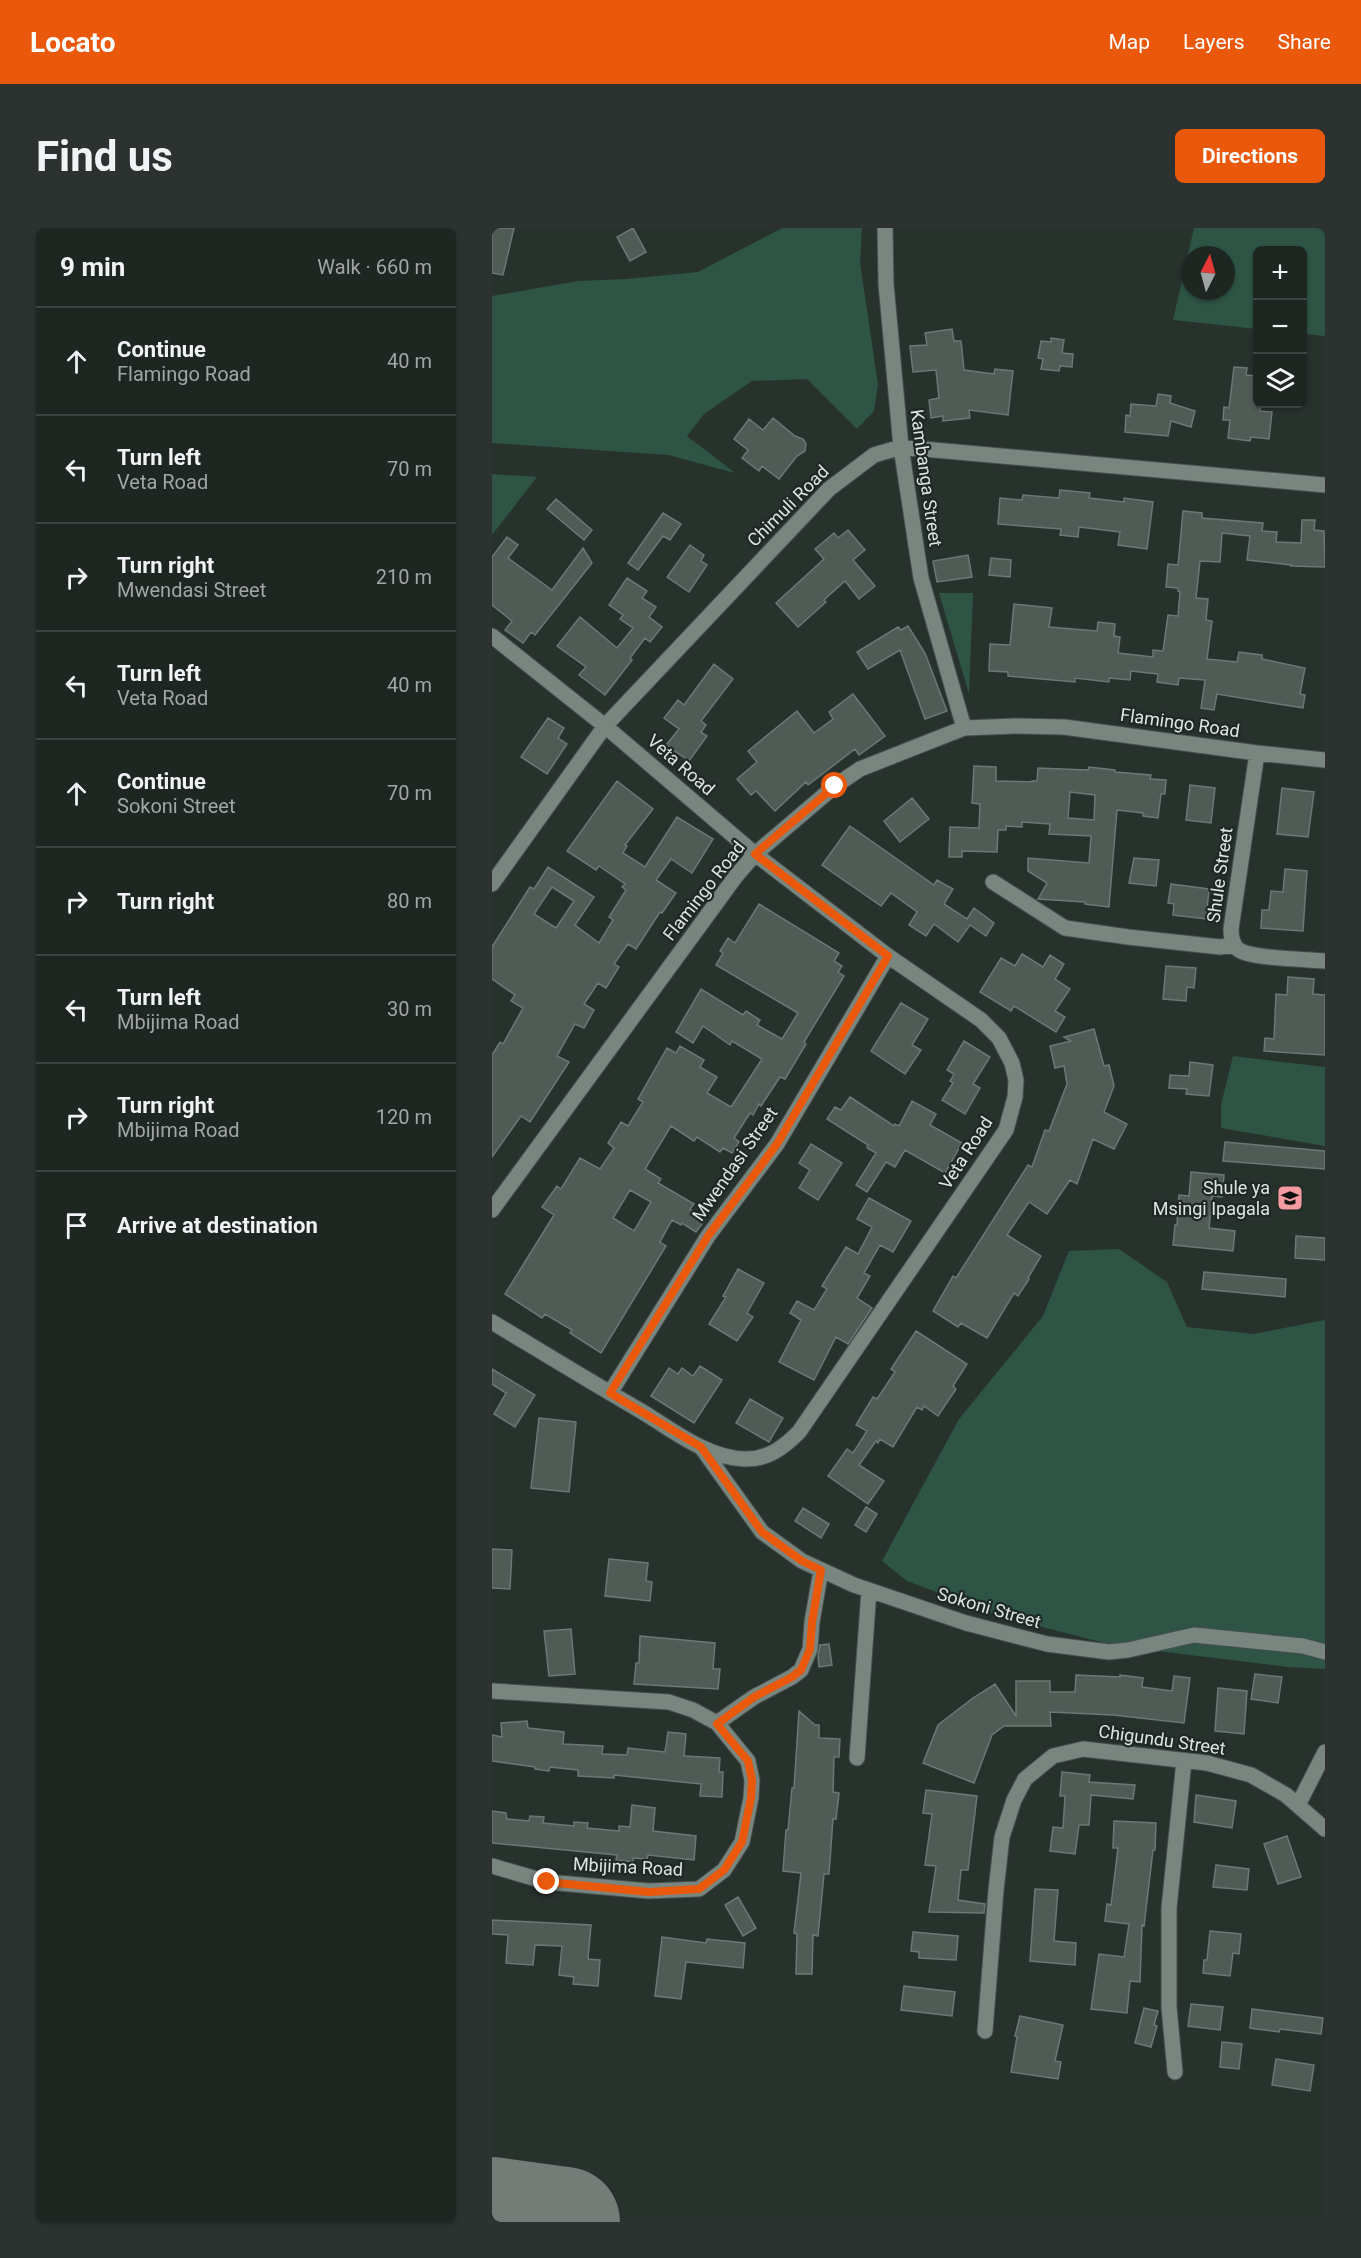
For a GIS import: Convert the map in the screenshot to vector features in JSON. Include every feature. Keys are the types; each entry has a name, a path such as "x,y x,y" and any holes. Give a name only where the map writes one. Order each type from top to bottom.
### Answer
{"street":[{"name":"Kambanga Street","path":"885,228 885,284 901,447 921,578 964,728"},
{"name":"Chimuli Road","path":"492,884 605,726 829,489 874,455 901,447 1325,485"},
{"name":"Veta Road","path":"492,636 605,726 755,854 888,956 981,1020 999,1038 1012,1063 1016,1080 1013,1110 1006,1130 799,1432 786,1445 770,1455 758,1459 742,1460 701,1447 492,1322"},
{"name":"Flamingo Road","path":"492,1210 729,886 755,854 835,786 860,769 964,728 1016,726 1064,727 1325,760"},
{"name":"Shule Street","path":"1257,753 1231,929 1234,945 1240,951 1254,954 1325,961"},
{"path":"993,882 1065,928 1139,939 1220,946 1234,945"},
{"name":"Mwendasi Street","path":"610,1393 708,1236 777,1144 888,956"},
{"path":"492,1183 506,1192"},
{"name":"Sokoni Street","path":"701,1447 762,1532 802,1561 868,1590 966,1623 1047,1644 1109,1652 1194,1635 1303,1646 1325,1652"},
{"path":"717,1724 754,1697 801,1670 810,1649 821,1570"},
{"path":"856,1758 868,1590"},
{"name":"Mbijima Road","path":"492,1691 669,1702 693,1710 717,1724 748,1761 752,1780 751,1798 742,1842 724,1870 699,1889 649,1892 547,1882 492,1866"},
{"name":"Chigundu Street","path":"985,2031 1002,1837 1014,1800 1024,1779 1053,1756 1083,1749 1208,1762 1251,1775 1286,1795 1325,1829"},
{"path":"1298,1805 1325,1752"},
{"path":"1175,2072 1169,2007 1169,1908 1184,1761"}],"green space":[{"path":"782,228 862,228 860,262 878,385 874,411 857,429 807,379 752,381 704,414 687,436 735,473 668,455 492,443 492,296 578,281 698,272"},
{"path":"1194,228 1325,228 1325,336 1307,334 1307,246 1253,246 1253,329 1173,320 1181,285 1181,300 1235,300 1235,246 1190,246"},
{"path":"492,474 537,477 492,535"},
{"path":"939,593 973,593 969,694"},
{"path":"1233,1056 1325,1067 1325,1146 1221,1128 1221,1105"},
{"path":"1119,1249 1167,1282 1187,1327 1254,1334 1325,1320 1325,1669 1288,1667 1116,1646 1003,1617 907,1581 882,1561 959,1419 1043,1316 1069,1251"}],"building":[{"path":"492,228 514,228 503,275 492,273"},
{"path":"633,228 646,252 630,261 617,237"},
{"path":"952,329 954,341 961,341 964,370 994,374 995,369 1013,371 1008,415 969,410 970,418 943,421 943,416 931,418 929,400 939,398 936,370 913,372 910,346 927,345 925,333"},
{"path":"1051,338 1064,340 1062,353 1073,354 1072,367 1060,366 1059,371 1041,369 1043,359 1038,358 1041,341 1051,342"},
{"path":"1234,367 1247,368 1246,375 1253,376 1253,408 1272,412 1269,439 1251,437 1250,441 1228,438 1230,420 1223,420 1224,407 1229,408"},
{"path":"1158,394 1171,396 1170,403 1195,411 1191,427 1171,421 1168,436 1125,432 1126,415 1130,416 1131,404 1156,406"},
{"path":"773,418 795,436 803,439 806,444 805,451 797,456 779,479 762,466 759,471 742,458 748,450 734,439 749,419 763,430"},
{"path":"1060,490 1090,493 1089,498 1124,502 1124,498 1153,502 1147,549 1118,545 1120,532 1079,527 1078,537 1060,535 1061,529 998,524 1000,498 1022,500 1023,495 1059,498"},
{"path":"556,499 592,530 584,540 547,509"},
{"path":"1183,511 1202,513 1202,518 1263,523 1262,531 1277,532 1276,542 1301,543 1302,520 1315,520 1314,530 1324,531 1325,567 1291,566 1247,560 1250,536 1222,533 1220,562 1200,561 1196,598 1208,599 1206,620 1212,621 1207,659 1237,662 1239,652 1262,655 1262,659 1305,668 1300,694 1305,695 1303,708 1217,694 1214,710 1201,708 1205,680 1179,678 1178,685 1157,682 1158,674 1131,671 1130,680 1109,678 1109,682 1075,678 1075,682 1008,676 1008,672 989,671 990,644 1010,645 1014,604 1052,608 1049,627 1097,631 1098,622 1115,624 1114,636 1120,637 1118,653 1153,657 1153,650 1163,651 1168,615 1178,616 1180,592 1178,588 1166,587 1168,564 1178,565"},
{"path":"663,513 681,524 670,540 663,536 638,570 628,563"},
{"path":"848,530 865,550 853,560 875,586 859,599 845,581 798,627 776,603 824,559 815,549 834,533 838,538"},
{"path":"507,537 518,545 508,558 552,590 583,548 592,563 535,635 531,632 523,643 505,630 512,621 492,605 492,557"},
{"path":"690,545 704,555 701,561 707,565 689,592 667,577"},
{"path":"968,555 972,577 937,582 933,561"},
{"path":"991,558 1011,560 1010,577 989,575"},
{"path":"627,578 647,591 642,598 656,607 649,617 662,627 650,642 645,638 630,658 632,660 605,695 579,675 586,667 557,646 580,617 617,648 633,628 620,619 623,615 609,605"},
{"path":"908,626 925,653 947,711 925,719 900,650 868,669 857,652 898,627 901,630"},
{"path":"714,664 733,679 701,721 706,725 701,732 707,736 689,761 666,745 679,729 664,718 678,700 684,705"},
{"path":"853,694 885,736 859,755 855,749 808,785 806,782 775,811 756,791 751,795 737,779 757,762 748,751 797,711 814,733 833,719 829,712"},
{"path":"548,718 564,728 558,738 567,744 547,774 521,757"},
{"path":"974,766 996,767 996,781 1037,781 1038,768 1088,770 1089,767 1151,775 1150,779 1166,780 1165,794 1161,794 1158,818 1143,816 1143,813 1117,810 1109,907 1085,904 1085,902 1038,899 1047,883 1028,871 1028,858 1089,863 1091,836 1049,834 1050,824 1022,822 1022,827 1006,826 1006,830 998,830 997,852 962,851 962,857 949,857 950,827 979,828 980,804 972,803","holes":["1070,792 1095,795 1094,820 1068,818"]},
{"path":"617,781 653,809 625,845 627,846 623,853 645,867 677,817 713,839 692,873 671,859 656,880 676,893 662,913 660,912 636,949 628,944 614,964 619,967 606,988 598,983 584,1004 594,1010 584,1028 575,1024 557,1056 569,1062 530,1122 521,1116 492,1157 492,1055 500,1042 503,1044 523,1008 511,1001 515,995 492,979 492,947 530,887 534,889 548,867 594,897 575,925 599,943 613,920 609,917 626,890 622,887 625,884 599,866 596,870 567,851","holes":["552,887 574,901 556,928 534,914"]},
{"path":"1190,785 1215,788 1211,823 1186,820"},
{"path":"1282,788 1314,792 1308,837 1277,834"},
{"path":"912,798 929,819 900,842 884,821"},
{"path":"850,826 934,885 937,880 953,889 944,904 967,919 974,908 994,923 986,936 970,925 958,942 934,924 926,936 909,925 917,912 891,893 881,906 822,865"},
{"path":"1134,858 1159,860 1156,886 1129,883"},
{"path":"1285,869 1307,871 1303,931 1261,928 1262,910 1269,910 1271,891 1283,892"},
{"path":"1171,884 1209,889 1206,919 1173,915 1174,904 1168,903"},
{"path":"759,904 839,953 834,961 842,966 838,972 844,976 804,1042 806,1044 785,1079 780,1077 761,1106 759,1104 753,1115 750,1113 734,1138 739,1142 732,1153 723,1148 720,1152 697,1137 694,1141 671,1126 645,1169 661,1179 658,1183 694,1204 690,1209 705,1220 696,1232 672,1220 660,1242 666,1246 601,1353 570,1333 572,1330 545,1314 542,1318 505,1294 554,1215 542,1207 557,1186 561,1189 580,1158 600,1169 614,1148 608,1143 621,1122 628,1126 643,1102 638,1099 667,1048 676,1053 680,1046 704,1060 700,1067 717,1077 707,1093 731,1107 762,1059 732,1041 730,1045 703,1026 693,1043 676,1032 701,989 743,1015 746,1011 760,1020 757,1025 782,1039 798,1013 716,965 723,953 720,951 728,938 735,943","holes":["630,1190 651,1202 634,1231 613,1218"]},
{"path":"1022,954 1043,967 1050,955 1064,964 1055,979 1070,989 1055,1011 1065,1017 1056,1032 1014,1006 1011,1011 980,992 1001,958 1015,966"},
{"path":"1166,966 1196,968 1194,988 1187,987 1186,1001 1163,999"},
{"path":"1288,977 1314,979 1313,994 1325,995 1325,1055 1264,1051 1265,1038 1274,1039 1276,994 1287,995"},
{"path":"901,1003 928,1019 912,1045 921,1050 905,1074 871,1051"},
{"path":"1094,1029 1104,1066 1109,1065 1114,1086 1104,1112 1127,1124 1114,1149 1093,1139 1077,1184 1070,1180 1047,1214 1029,1202 1007,1235 1041,1256 1018,1296 1014,1293 987,1338 961,1323 958,1327 933,1311 953,1276 956,1278 1028,1165 1032,1167 1045,1130 1049,1131 1067,1084 1064,1066 1055,1068 1050,1046 1071,1041 1064,1037"},
{"path":"964,1041 990,1057 973,1084 980,1088 965,1114 942,1100 953,1083 950,1081 954,1074 947,1070"},
{"path":"1190,1062 1213,1065 1209,1096 1186,1094 1187,1089 1169,1088 1170,1075 1189,1076"},
{"path":"850,1097 894,1126 895,1124 899,1126 912,1101 936,1114 930,1125 962,1143 945,1173 905,1150 895,1167 886,1162 867,1192 856,1185 876,1153 867,1148 868,1145 827,1119 835,1107 841,1110"},
{"path":"1225,1142 1325,1151 1325,1169 1223,1161"},
{"path":"811,1144 842,1163 818,1200 799,1188 810,1170 799,1163"},
{"path":"1191,1172 1224,1175 1222,1197 1212,1196 1209,1228 1235,1231 1233,1251 1173,1245 1179,1195 1189,1196"},
{"path":"869,1198 911,1221 893,1252 880,1245 864,1273 870,1276 857,1298 872,1308 848,1344 836,1337 814,1380 779,1362 801,1320 790,1313 797,1301 814,1310 827,1289 822,1286 846,1247 858,1254 872,1227 857,1219"},
{"path":"1296,1236 1325,1238 1325,1260 1295,1258"},
{"path":"738,1269 764,1283 747,1313 753,1317 737,1341 709,1324 726,1297 723,1296"},
{"path":"1204,1272 1286,1279 1285,1297 1202,1289"},
{"path":"916,1331 967,1364 953,1386 956,1389 938,1416 924,1406 922,1410 917,1407 893,1447 880,1439 878,1443 876,1441 859,1465 884,1481 868,1504 828,1476 847,1449 853,1453 867,1431 856,1425 873,1397 877,1399 895,1372 891,1369"},
{"path":"700,1366 722,1380 694,1423 651,1396 669,1368 678,1374 682,1368 693,1376"},
{"path":"492,1369 535,1395 515,1427 494,1414 506,1393 492,1384"},
{"path":"750,1399 783,1418 769,1442 736,1423"},
{"path":"539,1418 576,1422 569,1492 531,1488"},
{"path":"866,1507 877,1514 866,1532 855,1525"},
{"path":"803,1508 829,1524 821,1538 795,1521"},
{"path":"492,1549 512,1550 510,1589 492,1588"},
{"path":"609,1559 648,1563 646,1581 652,1582 650,1601 605,1596"},
{"path":"571,1629 575,1674 549,1676 544,1631"},
{"path":"640,1636 715,1643 713,1669 720,1669 718,1689 634,1684 636,1663 639,1663"},
{"path":"829,1644 832,1665 819,1667 820,1645"},
{"path":"1255,1674 1282,1677 1278,1703 1251,1699"},
{"path":"1076,1675 1120,1677 1120,1675 1143,1678 1142,1687 1172,1691 1174,1676 1190,1678 1184,1723 1113,1715 1050,1712 1051,1726 1004,1726 992,1735 974,1783 923,1763 938,1725 995,1684 1016,1716 1016,1681 1050,1681 1050,1692 1075,1692"},
{"path":"1218,1688 1247,1691 1244,1734 1215,1731"},
{"path":"799,1711 815,1725 819,1725 819,1738 840,1739 839,1757 834,1757 833,1792 839,1793 836,1819 833,1819 829,1874 824,1874 818,1936 813,1935 812,1974 796,1974 797,1934 794,1933 801,1873 783,1871 786,1830 788,1830 792,1788 794,1788"},
{"path":"527,1721 528,1728 564,1732 563,1744 603,1746 602,1754 627,1755 628,1748 665,1752 668,1732 686,1734 684,1756 720,1758 719,1772 723,1772 722,1797 700,1796 701,1784 614,1775 614,1778 578,1776 578,1770 550,1767 549,1771 492,1761 492,1735 502,1737 501,1723"},
{"path":"1062,1772 1090,1775 1089,1782 1135,1785 1133,1799 1091,1795 1089,1825 1079,1825 1075,1854 1050,1851 1053,1827 1063,1828 1065,1796 1060,1796"},
{"path":"926,1790 977,1796 968,1870 961,1870 958,1900 985,1904 984,1913 929,1912 936,1866 925,1865 932,1814 923,1813"},
{"path":"1196,1795 1236,1801 1232,1828 1194,1822"},
{"path":"632,1805 655,1808 653,1831 696,1836 694,1860 648,1855 647,1859 633,1858 633,1862 616,1860 617,1855 492,1843 492,1811 506,1813 507,1819 529,1821 530,1816 544,1817 543,1823 574,1826 574,1822 588,1823 587,1828 619,1831 619,1826 630,1827"},
{"path":"1114,1821 1156,1823 1155,1850 1153,1850 1144,1926 1142,1925 1140,1982 1130,1981 1127,2013 1091,2009 1099,1954 1124,1957 1129,1924 1105,1921 1107,1904 1111,1905 1118,1848 1113,1848"},
{"path":"1287,1836 1301,1877 1278,1884 1264,1844"},
{"path":"1216,1865 1249,1869 1247,1890 1213,1887"},
{"path":"1035,1889 1058,1890 1054,1941 1076,1943 1075,1965 1030,1961"},
{"path":"738,1897 756,1928 743,1936 725,1905"},
{"path":"492,1920 591,1925 588,1959 600,1960 598,1986 573,1984 574,1977 559,1975 562,1946 535,1945 533,1965 506,1963 508,1935 492,1934"},
{"path":"1210,1931 1241,1934 1239,1954 1233,1953 1230,1976 1203,1973 1204,1960 1207,1960"},
{"path":"913,1932 958,1936 956,1960 919,1958 919,1952 911,1951"},
{"path":"662,1937 706,1943 707,1939 745,1943 743,1968 686,1962 681,1999 655,1996"},
{"path":"904,1986 955,1992 952,2016 901,2010"},
{"path":"1191,2004 1223,2007 1220,2030 1188,2026"},
{"path":"1144,2008 1158,2011 1154,2025 1157,2026 1151,2047 1135,2043"},
{"path":"1252,2009 1323,2018 1321,2034 1250,2028"},
{"path":"1020,2016 1063,2025 1055,2061 1061,2062 1058,2079 1011,2072"},
{"path":"1222,2042 1242,2044 1239,2069 1220,2067"},
{"path":"1276,2059 1314,2065 1310,2091 1272,2085"}],"runway":[{"path":"492,2212 565,2222"}],"place":[{"name":"Shule ya Msingi Ipagala","path":"1290,1198"}],"route":[{"path":"547,1882 649,1892 699,1889 724,1870 742,1842 751,1798 752,1780 748,1761 717,1724 754,1697 801,1670 810,1649 821,1570 802,1561 762,1532 701,1447 610,1393 708,1236 777,1144 888,956 755,854 835,786"}]}
